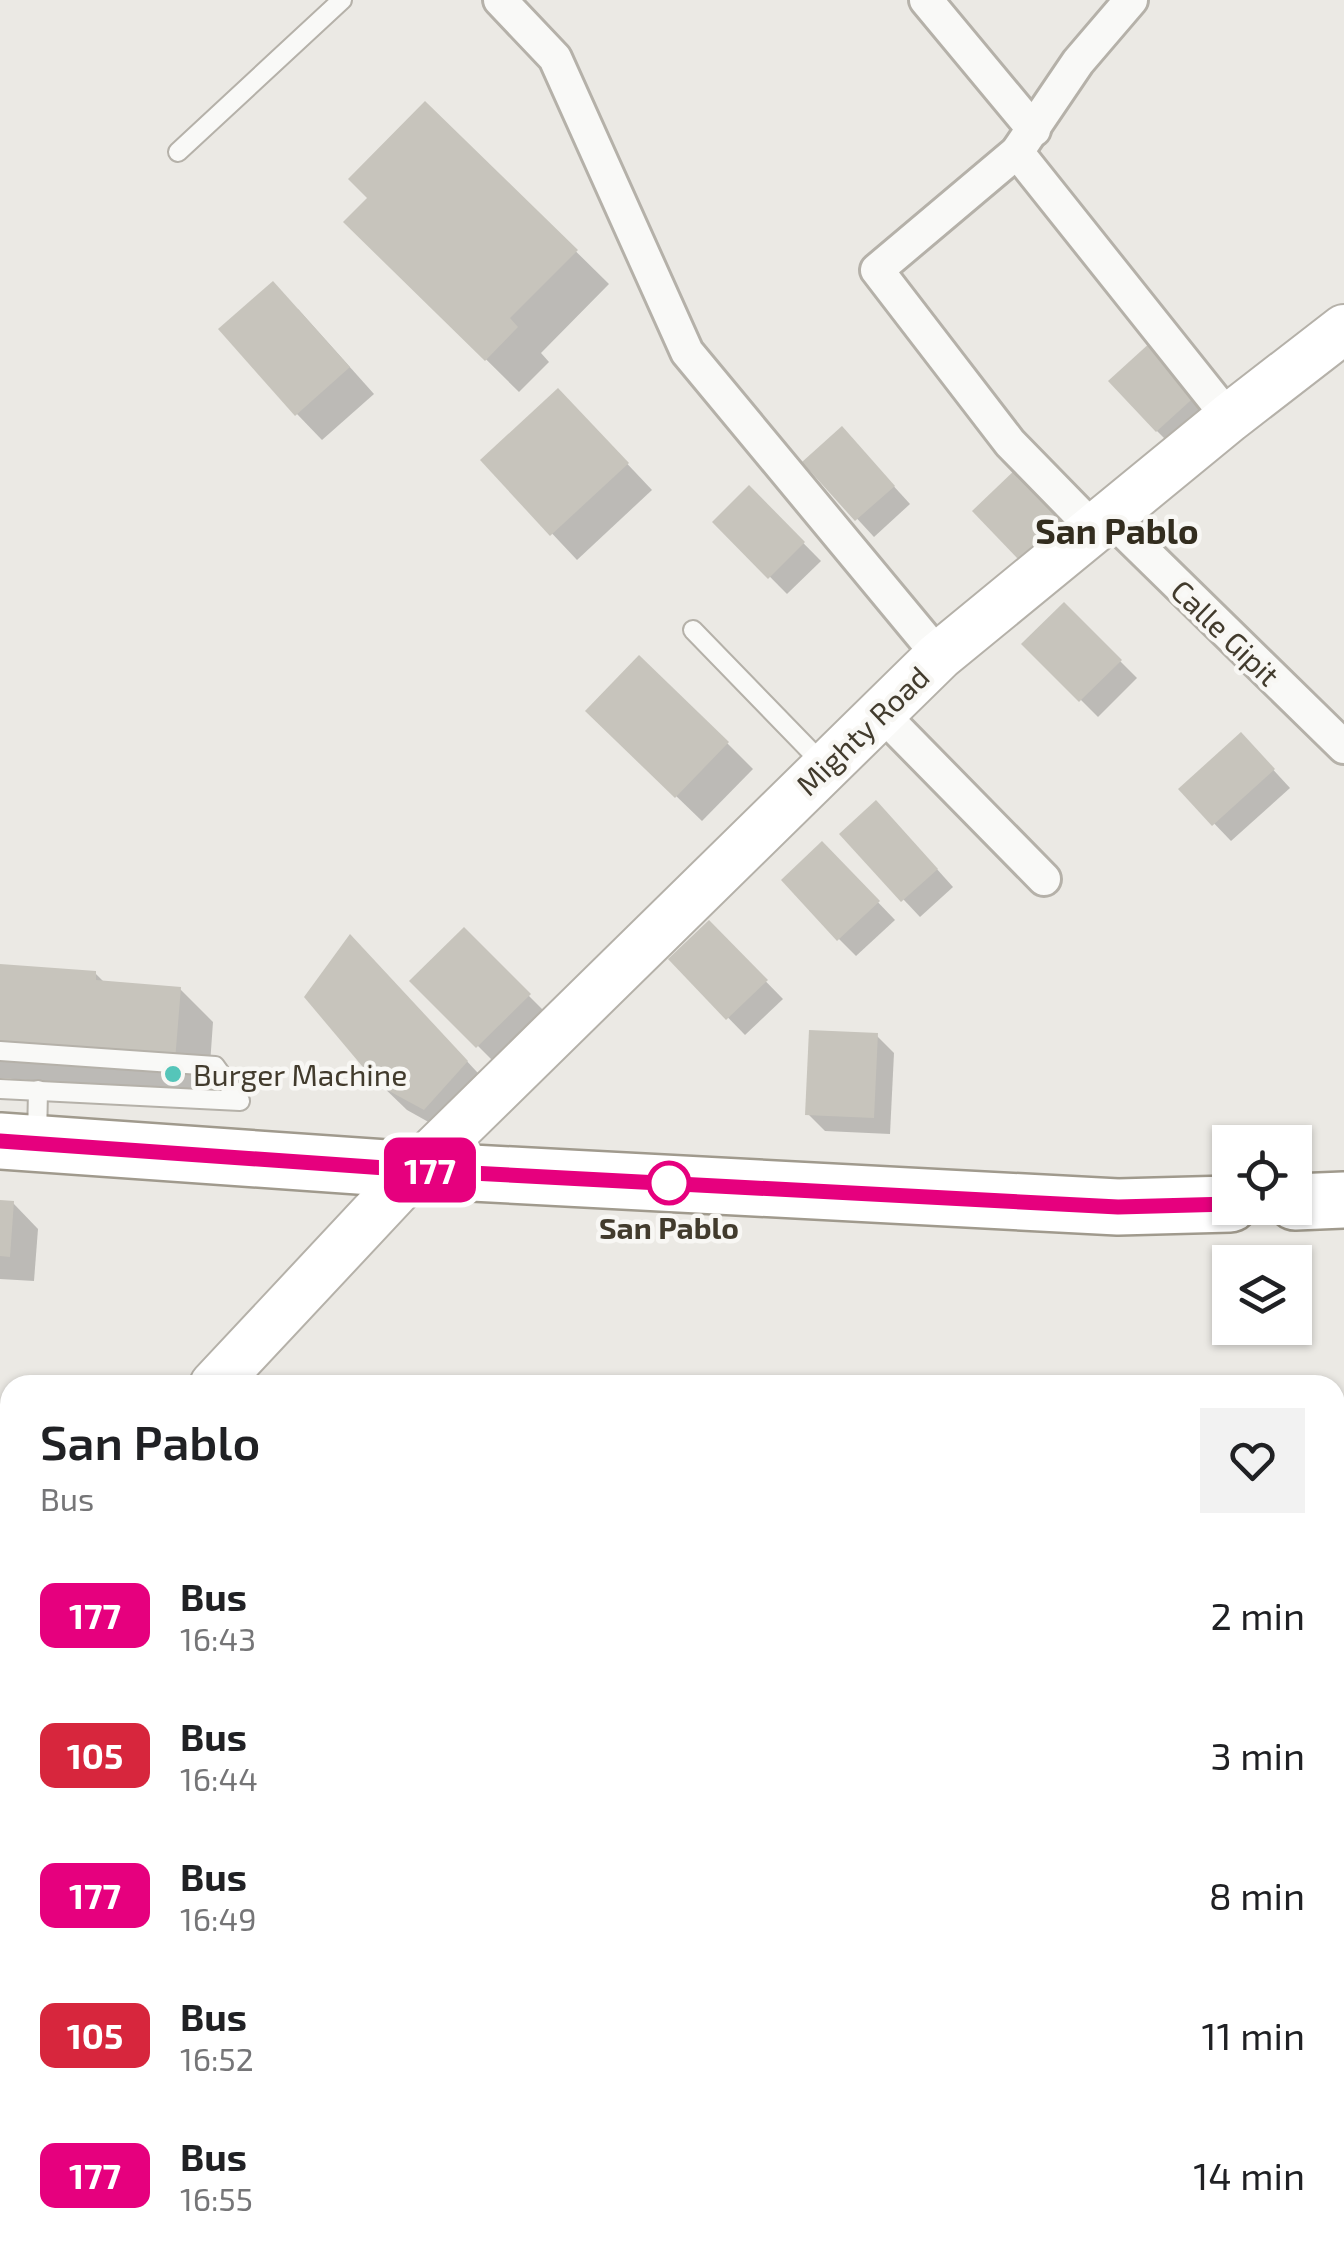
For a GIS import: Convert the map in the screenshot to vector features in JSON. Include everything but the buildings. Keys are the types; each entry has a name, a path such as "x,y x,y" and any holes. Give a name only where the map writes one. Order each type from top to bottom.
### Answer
{"highway":[{"path":"18,1142 414,1170 1118,1207 1212,1204"},
{"path":"1312,1201 1344,1200"}],"street":[{"path":"500,0 555,58 687,352 939,656"},
{"path":"926,0 1230,418"},
{"path":"1026,141 1078,62 1131,0"},
{"name":"Calle Gipit","path":"1026,141 877,270 1010,443 1344,747"},
{"name":"Mighty Road","path":"223,1375 414,1170 939,656 1344,329"},
{"path":"881,713 1044,878"}],"lane":[{"path":"178,152 342,0"},
{"path":"693,630 826,766"},
{"path":"0,1051 214,1066 240,1101 0,1089"},
{"path":"18,1142 38,1090"}],"bus line":[{"name":"177","path":"0,1141 414,1170 1118,1207 1212,1204"}],"place":[{"name":"Burger Machine","path":"173,1074"},
{"name":"San Pablo","path":"669,1183"}],"district":[{"name":"San Pablo","path":"1117,530"}]}
